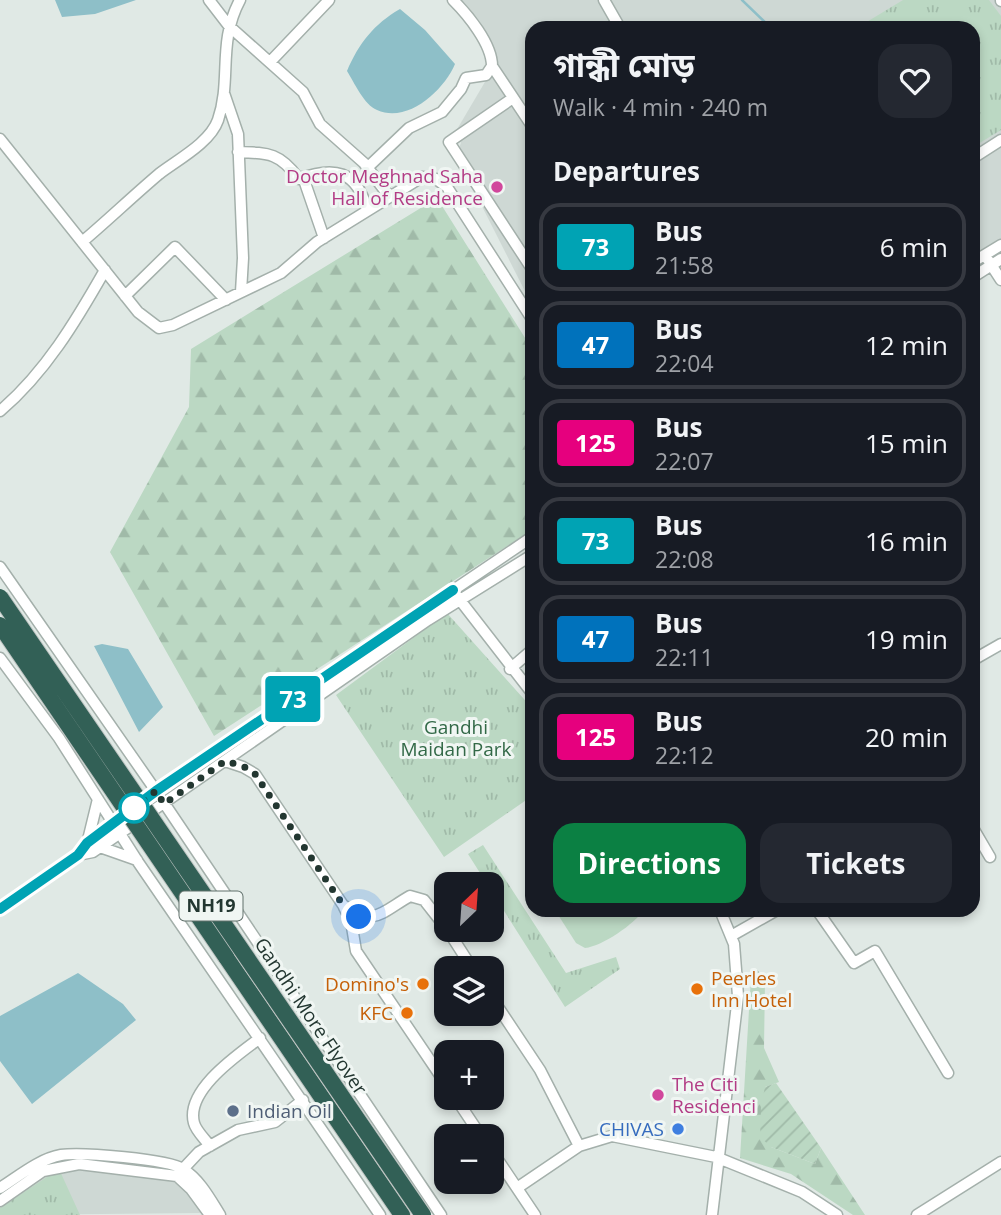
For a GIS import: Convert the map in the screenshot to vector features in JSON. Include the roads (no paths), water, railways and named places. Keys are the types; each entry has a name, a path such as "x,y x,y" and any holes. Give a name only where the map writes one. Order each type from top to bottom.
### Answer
{"highway":[{"name":"Gandhi More Flyover","path":"0,597 422,1215"},
{"name":"Gandhi More Flyover","path":"0,625 402,1215"}],"street":[{"path":"209,0 229,26 303,92 320,124 367,168 389,196"},
{"path":"82,242 192,150 217,123 224,93 223,60 229,26 240,0"},
{"path":"270,62 329,0"},
{"path":"453,0 484,43 492,57 492,66 525,116"},
{"path":"604,0 616,21"},
{"path":"367,168 410,128 442,112 461,89 466,78 486,75 492,66"},
{"path":"224,93 237,134 243,258 241,292"},
{"path":"513,98 449,142 525,258"},
{"path":"0,139 125,296 144,318 159,328 173,325 281,273 324,238 422,177 436,179 447,187 525,308"},
{"path":"980,154 1001,140"},
{"path":"238,152 273,154 284,160 299,179 324,170 340,172 355,183 363,195 367,210"},
{"path":"303,177 324,238"},
{"path":"980,258 1001,245"},
{"path":"125,296 175,247 226,300"},
{"path":"985,255 996,262 1001,280"},
{"path":"980,272 996,262"},
{"path":"0,411 43,365 76,322 105,270"},
{"path":"87,843 164,804 192,785 525,542"},
{"path":"78,855 93,852 100,847 156,791 183,773 456,594 525,559"},
{"path":"0,567 156,791 441,1215"},
{"path":"456,594 525,685"},
{"path":"980,656 1001,644"},
{"path":"510,668 525,656"},
{"path":"0,658 59,738 137,860 380,1215"},
{"path":"225,761 243,766 255,774 343,905 351,921 356,951 434,1066"},
{"path":"145,775 163,778 183,773"},
{"path":"175,820 175,807 192,785"},
{"path":"0,909 78,855 87,843 98,799"},
{"path":"980,840 990,857"},
{"path":"100,847 137,860"},
{"path":"343,905 359,917 373,919 410,896 424,900 434,913"},
{"path":"712,1215 716,1157 738,996 731,936 723,917"},
{"path":"731,936 765,917"},
{"path":"822,917 854,963 875,951 948,1073"},
{"path":"504,1016 540,1070 579,1146"},
{"path":"209,1146 194,1125 193,1113 204,1089 219,1068 260,1038"},
{"path":"183,1169 209,1146 238,1130 275,1122 303,1100"},
{"path":"517,1188 579,1146 612,1136 716,1157 802,1192 837,1215"},
{"path":"0,1188 44,1161 61,1155 137,1165 171,1174 182,1179 210,1215"},
{"path":"918,1215 1001,1162"},
{"path":"0,1201 43,1171 60,1166 173,1164 196,1180 220,1215"},
{"path":"504,1169 535,1215"}],"water":[{"path":"55,0 136,0 95,14 62,17"},
{"path":"400,9 425,30 455,64 434,94 412,108 389,113 377,110 368,103 347,71 368,35"},
{"path":"102,644 128,649 163,707 139,732 94,646"},
{"path":"78,973 123,1004 136,1020 32,1104 0,1061 0,1016"}],"waterway":[{"path":"742,0 764,21"}],"place":[{"name":"Doctor Meghnad Saha Hall of Residence","path":"497,187"},
{"name":"Domino's","path":"423,984"},
{"name":"Peerles Inn Hotel","path":"697,989"},
{"name":"KFC","path":"407,1013"},
{"name":"The Citi Residenci","path":"658,1095"},
{"name":"Indian Oil","path":"233,1111"},
{"name":"CHIVAS","path":"678,1129"}],"park label":[{"name":"Gandhi Maidan Park","path":"456,738"}]}
